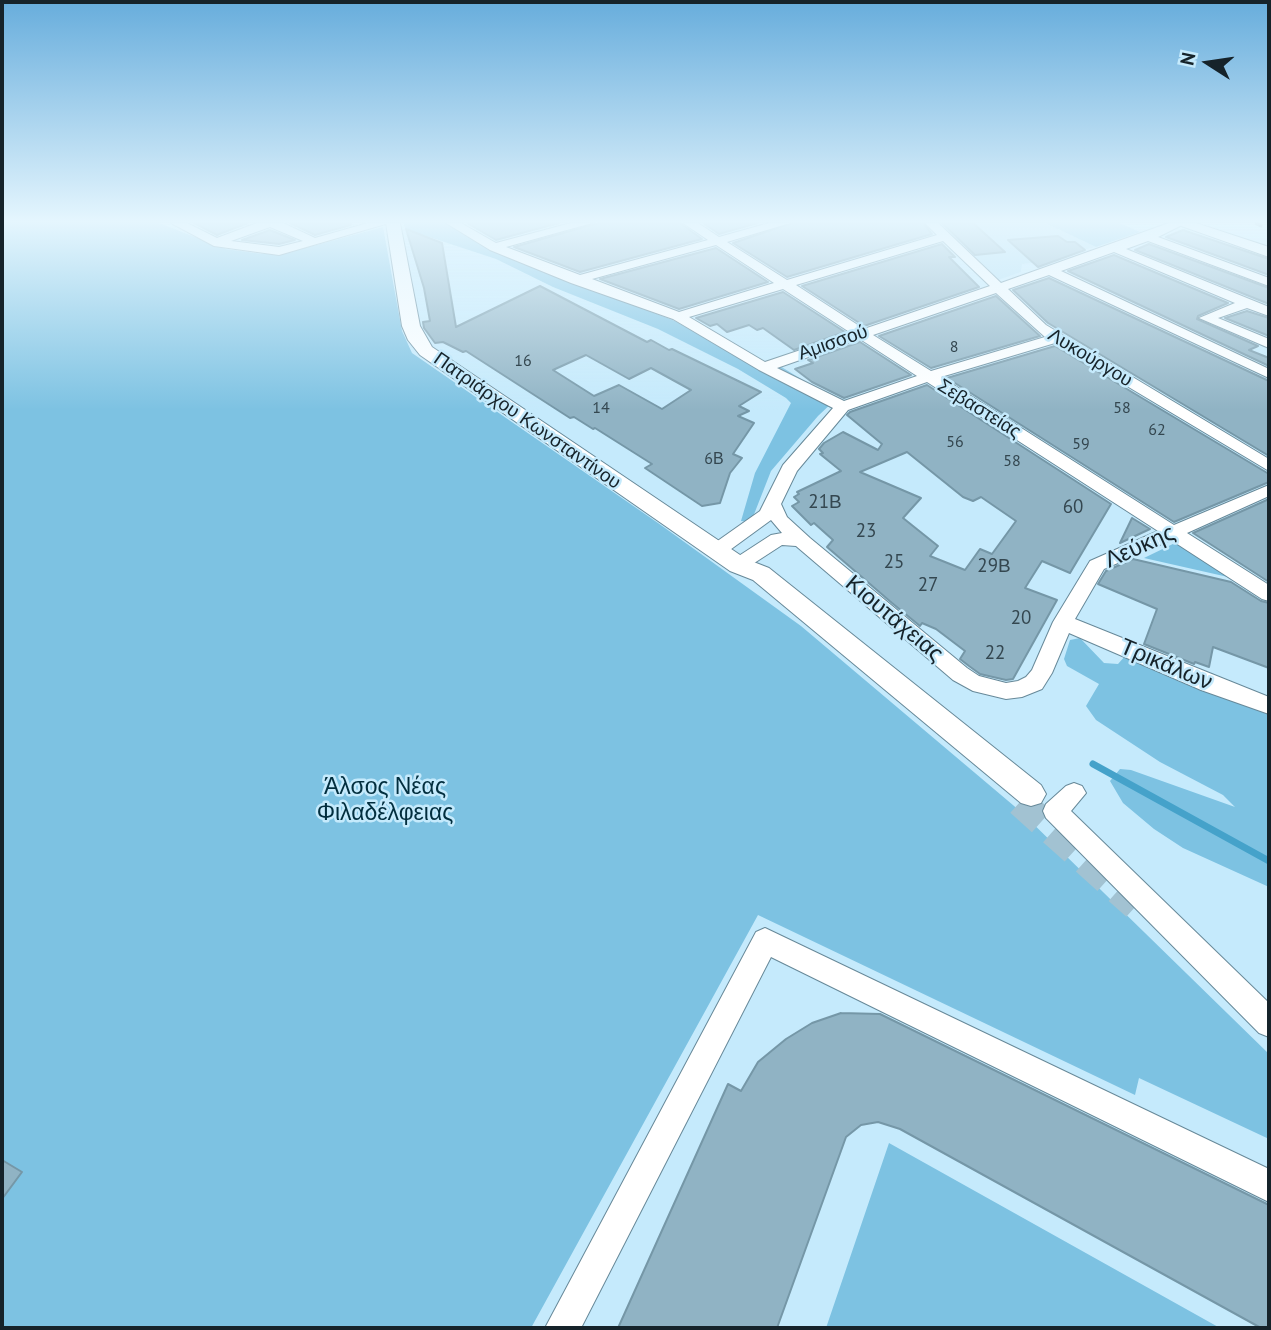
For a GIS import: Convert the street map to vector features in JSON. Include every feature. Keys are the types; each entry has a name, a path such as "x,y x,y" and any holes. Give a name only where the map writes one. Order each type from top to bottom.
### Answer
{"main road":[{"name":"Πατριάρχου Κωνσταντίνου","path":"404,285 411,326 426,351 727,558 750,581 1025,798"}],"street":[{"path":"593,285 678,316 764,367 842,407"},
{"path":"678,316 785,285"},
{"name":"Σεβαστείας","path":"785,285 1269,594"},
{"name":"Λυκούργου","path":"996,285 1041,328 1056,338 1269,466"},
{"name":"Αμισσού","path":"764,367 1008,285"},
{"path":"1079,285 1269,374"},
{"path":"1204,285 1269,312"},
{"path":"1247,303 1206,318 1269,344"},
{"path":"727,558 773,506 789,469 842,407 927,377 1056,338"},
{"name":"Λεύκης","path":"989,689 1014,690 1034,683 1063,622 1097,565 1269,490"},
{"name":"Κιουτάχειας","path":"773,506 780,520 803,542 960,674 989,689"},
{"path":"755,526 776,539"},
{"path":"727,558 776,539 788,538 803,542"},
{"name":"Τρικάλων","path":"1063,622 1209,684 1269,706"},
{"path":"1074,793 1055,811 1269,1023"},
{"path":"562,1328 765,941 1269,1186"}],"green space":[{"name":"Άλσος Νέας Φιλαδέλφειας","path":"2,285 394,285 402,331 412,353 658,523 801,626 1020,811 1269,1054 1269,1139 1139,1078 1135,1095 758,915 531,1328 2,1328"},
{"path":"549,285 581,285 675,321 762,370 780,366 835,400 771,471 751,522 741,521 755,473 791,403 738,369 658,329"},
{"path":"1177,542 1228,577 1144,558"},
{"path":"1080,638 1104,663 1118,664 1126,655 1269,715 1269,887 1183,848 1154,829 1123,803 1110,781 1120,769 1131,770 1235,807 1223,795 1160,762 1096,720 1086,706 1099,684 1067,666 1064,659 1070,640"},
{"path":"889,1143 1220,1328 826,1328"}],"building":[{"path":"423,285 449,285 456,327 540,286 647,342 651,340 669,350 672,349 761,392 739,406 749,411 738,416 754,423 733,454 742,458 730,473 720,503 702,506 645,468 652,464 595,428 574,417 570,418 466,351 443,342 435,343 424,328 423,322 430,321","holes":["586,355 629,379 651,368 691,390 662,409 619,385 594,396 553,370"]},
{"path":"616,285 758,285 679,309"},
{"path":"977,285 979,287 864,326 802,286"},
{"path":"1028,285 1064,285 1269,381 1269,456 1048,323 1013,290"},
{"path":"1098,285 1185,285 1228,303 1198,316 1197,319 1258,346 1249,350 1269,358 1269,366"},
{"path":"1222,285 1261,285 1269,288 1269,304"},
{"path":"783,292 845,332 794,350 763,328 757,330 749,325 727,332 717,324 710,326 696,318"},
{"path":"996,296 1040,336 931,368 879,336"},
{"path":"1247,311 1269,318 1269,336 1225,318"},
{"path":"860,342 911,375 844,398 812,382 795,369 813,363 808,360"},
{"path":"1055,346 1269,474 1269,482 1174,522 947,378"},
{"path":"927,385 1111,504 1070,573 1042,561 1025,588 1057,600 1013,679 980,674 960,659 965,651 936,629 922,623 920,626 892,603 827,547 833,540 814,523 811,525 792,506 799,502 794,497 799,494 797,492 841,471 820,454 823,453 819,449 824,443 843,432 878,450 882,444 847,415","holes":["907,452 963,497 973,501 981,497 1016,521 992,554 980,549 965,570 930,556 938,546 903,518 921,498 860,472"]},
{"path":"1269,499 1269,582 1193,533"},
{"path":"1132,518 1150,529 1120,543"},
{"path":"1133,559 1231,582 1261,601 1269,603 1269,668 1213,647 1209,667 1195,662 1194,664 1144,644 1157,609 1098,584 1106,571"},
{"path":"841,1013 880,1014 1269,1205 1269,1328 1261,1328 900,1129 878,1122 861,1125 846,1137 777,1328 618,1328 728,1084 741,1091 758,1062 786,1039 812,1023"},
{"path":"2,1160 22,1172 2,1199"}],"waterway":[{"path":"1093,764 1269,861"}],"tunnel":[{"path":"1020,802 1136,906"}]}
